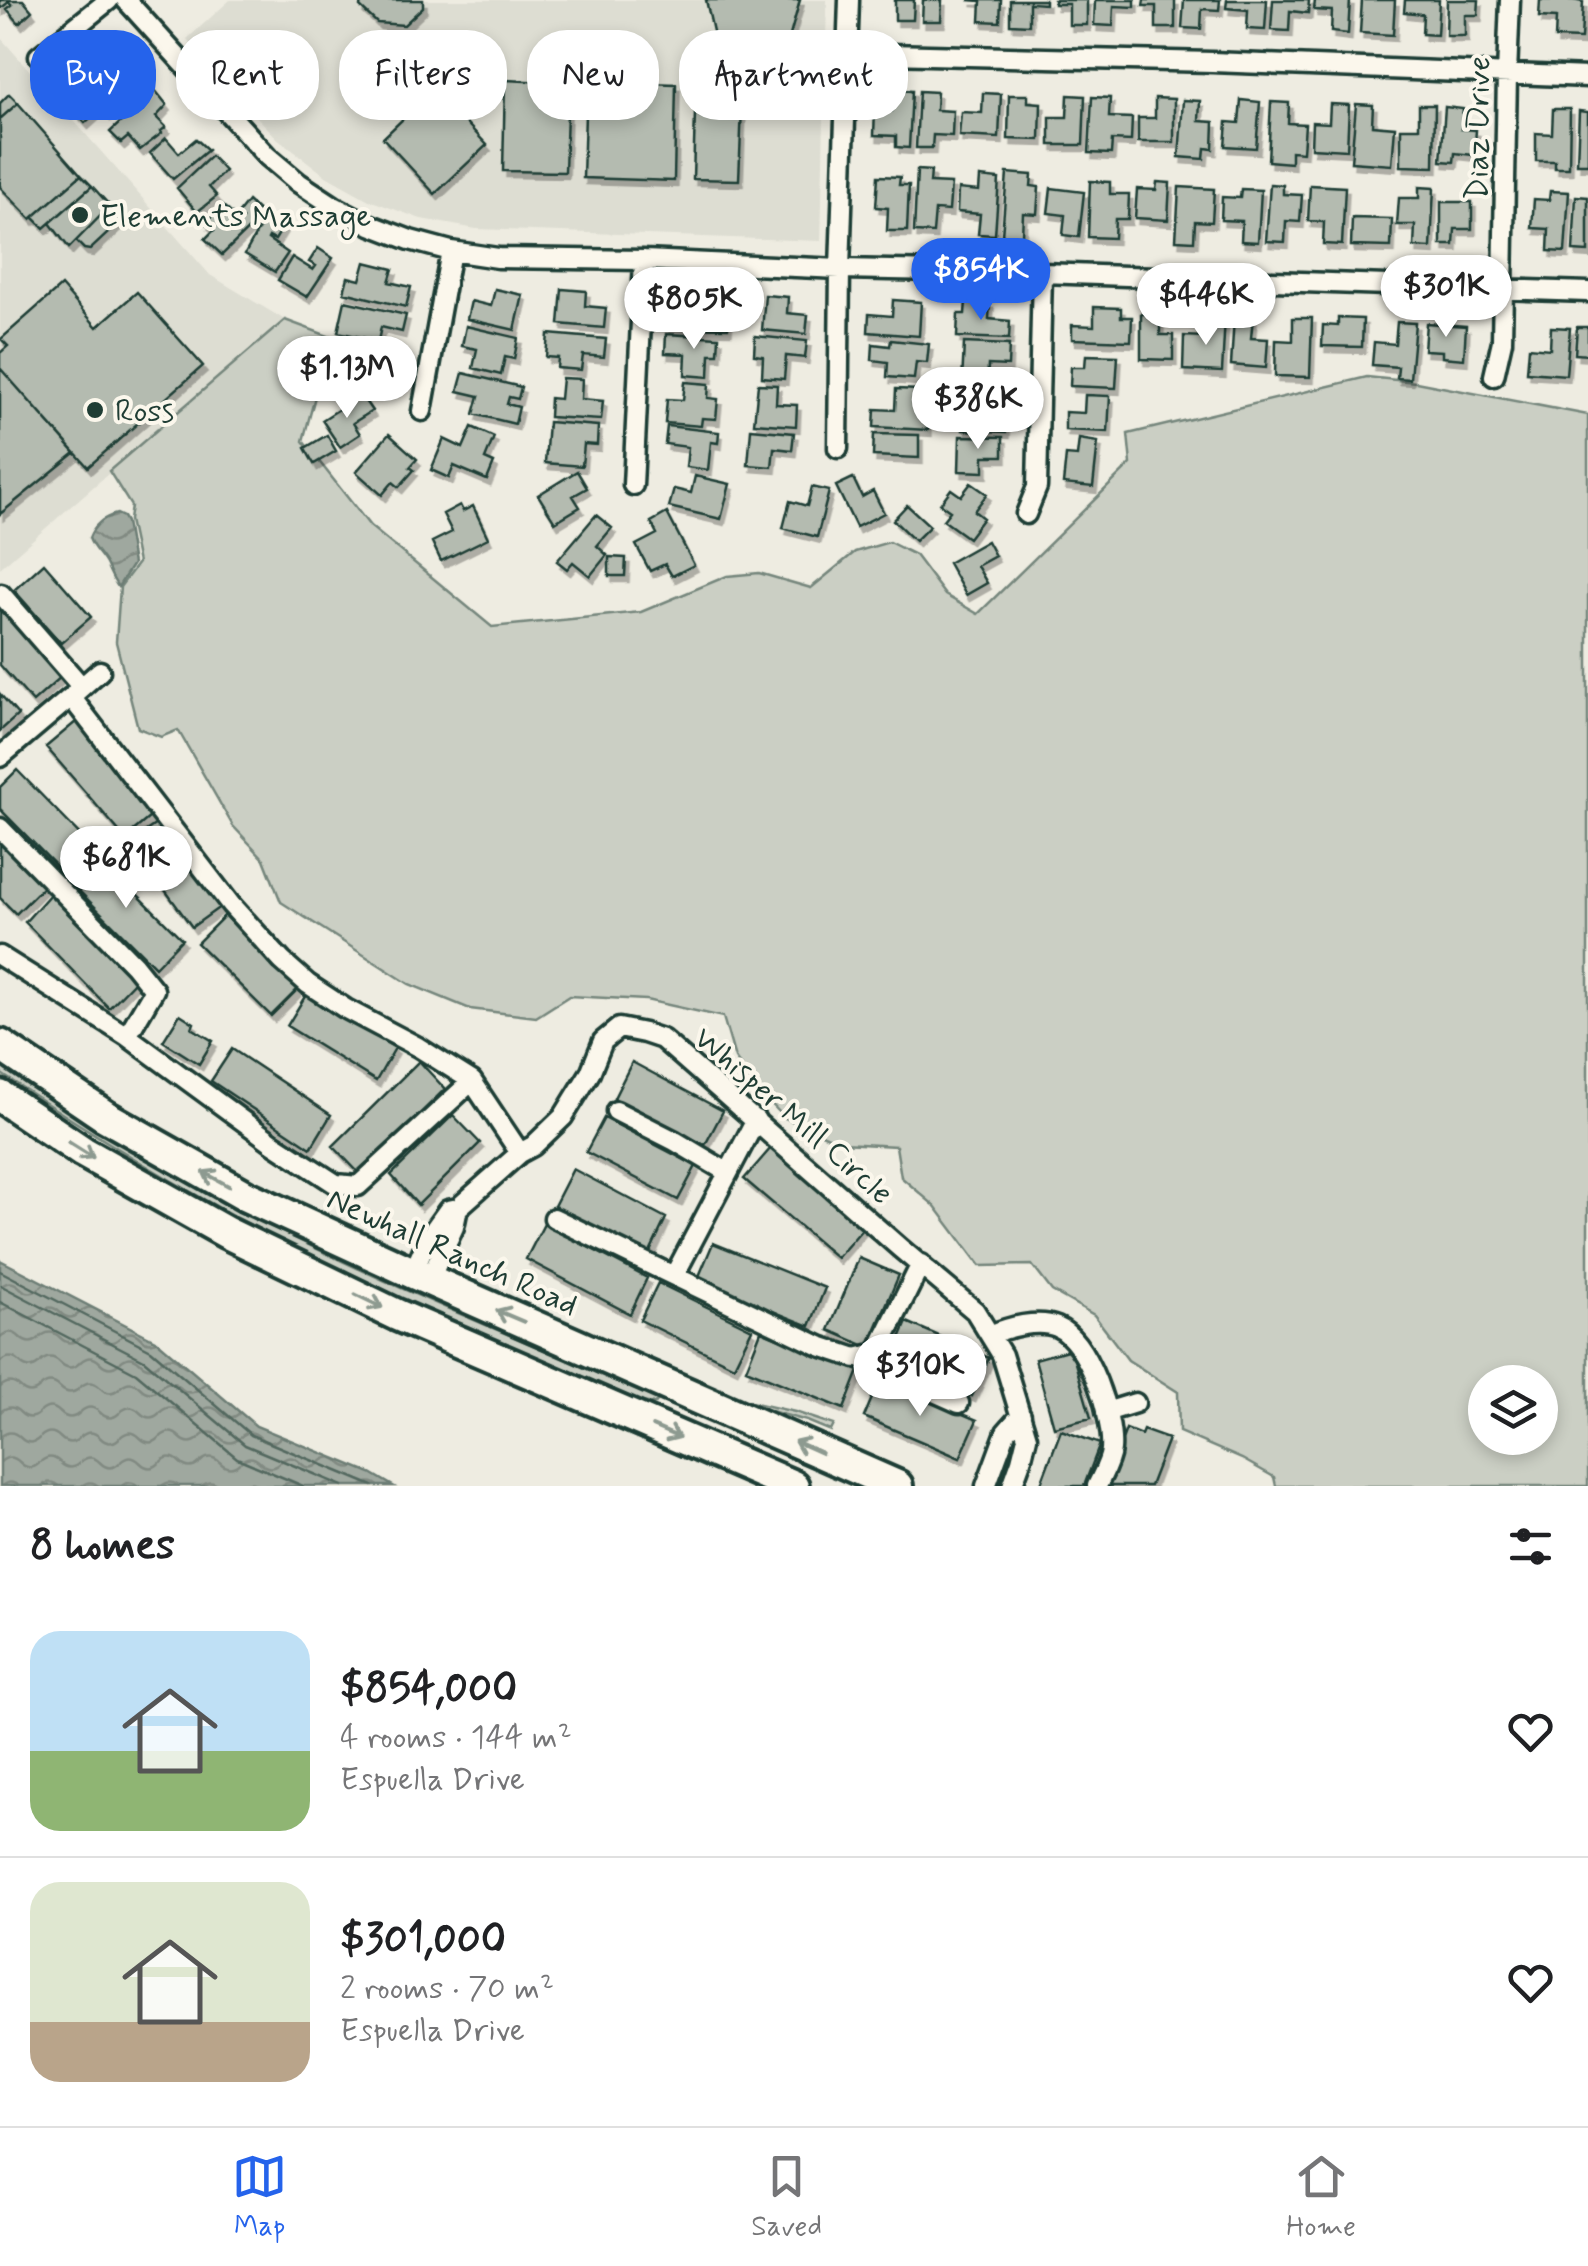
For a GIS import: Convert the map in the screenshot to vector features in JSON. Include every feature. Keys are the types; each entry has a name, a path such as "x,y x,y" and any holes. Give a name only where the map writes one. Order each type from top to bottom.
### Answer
{"main road":[{"name":"Newhall Ranch Road","path":"0,1046 105,1116 246,1196 897,1486"},
{"path":"0,1096 83,1152 227,1233 397,1315 793,1486"}],"street":[{"path":"72,30 109,0"},
{"path":"126,0 267,156 299,183 371,225 450,251 498,258 1588,292"},
{"path":"848,30 849,0"},
{"name":"Diaz Drive","path":"1494,376 1502,341 1510,0"},
{"path":"908,54 1588,77"},
{"path":"838,448 846,120"},
{"path":"422,411 450,251"},
{"path":"633,485 644,260"},
{"path":"1026,514 1037,487 1042,273"},
{"path":"1,594 231,905 282,961 346,1009 472,1081 520,1153"},
{"path":"0,757 100,672"},
{"path":"0,828 154,990 127,1036"},
{"path":"0,956 127,1036 336,1184 358,1186 472,1081"},
{"name":"Whisper Mill Circle","path":"421,1277 454,1227 458,1208 563,1118 603,1042 619,1028 644,1033 662,1040 975,1311 1002,1355 1027,1436 1012,1486"},
{"path":"616,1111 728,1172"},
{"path":"674,1276 756,1120"},
{"path":"554,1218 820,1346 856,1358 877,1352 921,1264"},
{"path":"990,1335 1015,1324 1056,1326 1077,1342 1094,1376 1110,1426 1111,1453 1097,1486"},
{"path":"868,1355 896,1376 959,1403"},
{"path":"1106,1412 1136,1403"},
{"path":"986,1486 1006,1432 1021,1416"}],"shaded area":[{"path":"230,0 827,0 826,30 679,30 679,120 824,120 821,241 476,229 421,219 369,200 326,176 260,120 319,120 319,30 197,30"},
{"path":"0,37 30,71 30,120 73,120 210,275 285,320 0,568"},
{"path":"285,320 331,337 303,441 370,526 492,627 641,612 727,576 759,573 811,588 855,552 889,542 915,555 945,595 978,614 1131,464 1128,434 1367,377 1416,382 1588,415 1588,1486 1276,1486 1274,1477 1242,1459 1179,1432 1178,1392 1128,1360 1094,1315 1052,1291 1032,1265 980,1266 935,1206 901,1177 896,1146 842,1143 785,1118 754,1086 735,1058 723,1017 646,1000 569,996 536,1017 470,1009 409,984 281,902 264,859 233,826 178,730 161,737 138,728 116,642 120,587 138,563 129,520 131,506 109,471"},
{"path":"0,1064 223,1202 388,1282 657,1401 640,1402 621,1395 287,1244 105,1141 0,1073"},
{"path":"462,1278 742,1400 834,1425 831,1431 745,1404"}],"water":[{"path":"117,514 126,522 133,564 118,587 89,538 100,522"},
{"path":"0,1260 157,1341 256,1426 371,1473 393,1486 0,1486"}],"building":[{"path":"0,0 23,0 32,11 19,23 7,9 12,5 9,2 0,9"},
{"path":"361,0 423,0 423,7 404,25 377,23 360,7"},
{"path":"706,0 800,0 792,30 713,30"},
{"path":"895,0 914,0 913,20 895,20"},
{"path":"923,0 942,0 941,21 922,21"},
{"path":"968,0 1001,0 1000,22 980,21 981,1"},
{"path":"1010,0 1045,0 1045,4 1029,3 1029,25 1010,24"},
{"path":"1054,0 1087,0 1087,25 1069,25 1069,4 1054,4"},
{"path":"1095,0 1135,0 1135,7 1114,6 1113,26 1094,25"},
{"path":"1144,0 1175,0 1175,28 1156,28 1156,6 1143,6"},
{"path":"1184,0 1220,0 1219,10 1202,9 1201,29 1182,28"},
{"path":"1227,0 1267,0 1265,30 1247,29 1248,10 1226,8"},
{"path":"1273,0 1309,0 1308,13 1290,11 1289,31 1271,30"},
{"path":"1315,0 1350,0 1348,34 1331,32 1332,11 1314,10"},
{"path":"1362,0 1395,0 1393,35 1360,33"},
{"path":"1405,0 1439,0 1437,35 1422,34 1423,14 1404,12"},
{"path":"1447,0 1479,0 1478,15 1465,15 1465,36 1446,36"},
{"path":"1540,0 1583,2 1581,39 1555,38 1556,18 1539,17"},
{"path":"507,80 527,81 527,120 567,120 565,172 503,171"},
{"path":"659,83 676,84 674,181 583,178 585,120 659,120"},
{"path":"156,91 167,105 156,117"},
{"path":"908,91 912,91 909,148 896,147 896,136 874,135 875,120 908,120"},
{"path":"919,91 937,92 936,110 953,111 952,136 933,135 932,148 916,148"},
{"path":"983,93 1001,94 999,138 959,136 961,112 982,113"},
{"path":"9,94 18,103 0,119 0,103"},
{"path":"1009,95 1028,95 1028,102 1041,103 1040,140 1008,139"},
{"path":"1068,95 1085,96 1083,145 1050,145 1050,117 1067,117"},
{"path":"1092,97 1110,98 1109,117 1132,118 1131,141 1112,140 1111,154 1089,153"},
{"path":"1155,98 1174,99 1174,142 1138,142 1138,118 1155,118"},
{"path":"1183,100 1200,101 1199,121 1214,122 1213,149 1205,148 1204,159 1179,157"},
{"path":"1241,100 1260,102 1256,148 1225,146 1227,122 1239,123"},
{"path":"1271,102 1289,103 1288,123 1305,124 1303,152 1291,151 1291,163 1268,161"},
{"path":"18,103 81,175 31,219 0,187 0,119"},
{"path":"1330,104 1349,105 1347,150 1311,148 1312,122 1329,123"},
{"path":"1356,104 1373,105 1372,125 1395,127 1392,165 1351,162"},
{"path":"1419,105 1435,105 1434,167 1401,166 1401,128 1419,128"},
{"path":"1445,107 1463,109 1461,129 1476,130 1474,155 1455,153 1454,162 1441,161"},
{"path":"1553,109 1570,109 1569,168 1555,168 1555,161 1536,161 1536,133 1552,134"},
{"path":"1579,111 1588,112 1588,164 1577,164"},
{"path":"156,117 166,127 140,150 128,137 121,143 110,132 123,120"},
{"path":"402,120 463,120 487,145 435,194 383,138"},
{"path":"695,120 741,120 739,180 693,179"},
{"path":"166,138 179,153 196,139 208,150 173,179 150,153"},
{"path":"211,156 225,171 209,187 217,196 197,212 177,188"},
{"path":"917,170 931,171 930,183 951,184 949,211 935,210 933,233 914,232"},
{"path":"1007,173 1032,175 1031,186 1039,187 1037,214 1023,213 1022,236 1002,235"},
{"path":"81,175 92,186 44,228 33,217"},
{"path":"878,176 900,177 899,185 909,185 907,231 887,231 888,208 876,207"},
{"path":"980,177 999,179 995,235 978,234 980,214 957,212 958,189 979,191"},
{"path":"1090,181 1110,182 1110,194 1129,194 1128,219 1115,219 1114,238 1088,237"},
{"path":"1157,182 1170,183 1168,220 1135,218 1137,189 1156,190"},
{"path":"1270,184 1283,185 1283,194 1302,195 1300,222 1286,221 1285,242 1266,241"},
{"path":"1310,185 1345,187 1342,245 1323,244 1324,222 1308,221"},
{"name":"Elements Massage","path":"92,186 110,206 69,248 50,223"},
{"path":"1179,187 1214,189 1212,222 1195,221 1194,241 1176,240"},
{"path":"1419,187 1434,188 1431,248 1414,247 1415,225 1397,225 1399,198 1419,198"},
{"path":"1051,188 1084,192 1079,237 1063,235 1065,215 1048,213"},
{"path":"1241,189 1261,190 1258,242 1241,241 1242,221 1221,220 1222,197 1240,198"},
{"path":"1550,191 1569,192 1565,252 1548,251 1549,229 1532,228 1534,199 1549,200"},
{"path":"1576,196 1588,197 1588,252 1573,251"},
{"path":"248,201 263,215 222,255 205,239 214,230 205,223 222,205 240,221 237,215"},
{"path":"1441,202 1472,202 1472,229 1455,229 1454,245 1441,245"},
{"path":"110,206 122,220 90,250 84,249 76,241"},
{"path":"266,216 283,227 275,240 268,239 288,253 275,272 245,254"},
{"path":"1352,218 1392,219 1391,247 1351,246"},
{"path":"318,248 333,258 307,297 278,280 292,257 313,270 316,266 309,262"},
{"path":"365,262 393,269 389,282 411,287 406,307 344,292 348,277 360,280"},
{"name":"Ross","path":"61,286 97,327 137,292 203,366 88,467 0,368 0,353 8,346 1,339"},
{"path":"495,289 523,295 515,330 467,319 471,301 491,306"},
{"path":"562,289 586,291 585,306 606,308 604,328 559,324"},
{"path":"690,293 718,294 717,313 729,313 728,328 666,327 666,309 690,309"},
{"path":"765,295 788,297 787,313 808,315 806,334 762,330"},
{"path":"893,300 921,302 919,336 868,332 869,314 892,316"},
{"path":"345,301 406,315 402,332 381,327 378,341 338,332"},
{"path":"966,301 990,303 989,319 1010,321 1009,339 957,337 958,314 965,314"},
{"path":"1094,307 1121,308 1121,317 1132,317 1131,341 1072,339 1072,325 1094,326"},
{"path":"1141,314 1160,314 1160,335 1173,335 1173,360 1141,359"},
{"path":"1206,316 1225,317 1222,372 1183,370 1184,336 1205,337"},
{"path":"1234,317 1253,318 1251,338 1268,339 1266,368 1231,365"},
{"path":"1293,318 1312,318 1310,377 1275,376 1276,340 1293,341"},
{"path":"1338,318 1363,319 1362,347 1322,346 1323,325 1338,326"},
{"path":"1397,322 1415,323 1410,379 1397,378 1398,367 1372,365 1374,342 1395,344"},
{"path":"1426,323 1466,326 1464,359 1424,350"},
{"path":"466,326 518,338 514,359 505,357 501,375 473,368 477,349 462,346"},
{"path":"1551,327 1570,328 1566,375 1527,372 1529,347 1550,349"},
{"path":"1577,327 1588,327 1588,355 1575,354"},
{"path":"548,334 606,339 604,357 583,355 581,370 557,368 558,358 546,357"},
{"path":"666,334 719,337 718,354 710,354 709,377 685,375 686,354 665,353"},
{"path":"755,336 807,341 805,358 786,356 784,379 762,377 763,356 754,355"},
{"path":"891,340 929,344 927,363 916,362 914,379 887,377 888,362 872,360 873,344 890,346"},
{"path":"964,343 1009,345 1008,366 988,365 987,384 962,383"},
{"path":"345,347 369,353 365,368 384,373 379,392 336,381"},
{"path":"1086,355 1118,356 1116,388 1070,386 1071,367 1085,367"},
{"path":"0,368 75,453 0,514"},
{"path":"463,373 521,387 518,399 509,397 507,404 519,407 515,424 474,414 479,396 458,391"},
{"path":"562,378 582,379 581,399 603,401 601,420 549,417 550,398 560,399"},
{"path":"685,382 709,384 708,398 718,399 716,419 702,418 701,426 665,423 667,399 683,400"},
{"path":"758,384 777,385 776,404 797,405 796,426 754,423"},
{"path":"896,389 920,390 918,414 928,415 928,430 874,427 875,409 895,410"},
{"path":"964,391 991,392 991,412 1007,413 1006,432 963,430"},
{"path":"361,395 372,411 353,423 360,434 340,447 322,420"},
{"path":"1085,395 1110,396 1108,432 1065,430 1065,412 1084,413"},
{"path":"548,422 598,426 597,445 584,444 582,466 545,463"},
{"path":"667,426 719,432 718,443 711,442 708,470 686,467 688,447 665,444"},
{"path":"472,427 494,437 485,459 494,463 487,480 454,466 449,478 431,470 444,439 463,448"},
{"path":"751,429 794,433 792,450 774,448 772,467 748,465"},
{"path":"389,434 417,459 410,467 414,470 399,487 393,482 382,495 356,472"},
{"path":"874,434 919,435 919,458 873,456"},
{"path":"327,435 336,451 314,464 305,448"},
{"path":"960,436 1003,437 1003,456 984,456 984,472 959,471"},
{"path":"1079,439 1098,442 1093,487 1063,484 1066,455 1077,456"},
{"path":"577,471 587,488 573,496 580,507 555,522 538,495"},
{"path":"695,476 730,484 721,519 669,507 674,489 691,493"},
{"path":"853,478 862,497 873,491 884,513 856,527 836,486"},
{"path":"971,483 987,494 974,511 983,518 968,538 943,520 950,511 940,504 951,489 961,496"},
{"path":"812,487 829,491 817,537 783,528 790,501 807,506"},
{"path":"460,505 463,511 473,506 488,538 441,561 432,542 452,532 443,514"},
{"path":"907,505 930,526 915,541 893,520"},
{"path":"667,513 694,565 672,576 665,564 650,571 636,545 657,534 651,522"},
{"path":"596,515 612,528 597,546 607,555 590,576 573,562 567,569 557,561"},
{"path":"987,541 995,556 977,566 987,583 966,595 948,563"},
{"path":"609,557 626,558 625,576 609,576"},
{"path":"44,563 91,617 61,643 14,590"},
{"path":"0,605 62,676 33,702 0,665"},
{"path":"0,694 18,715 0,731"},
{"path":"77,721 156,812 125,838 46,747"},
{"path":"17,770 90,845 62,872 0,809 0,787"},
{"path":"162,820 224,904 192,927 130,842"},
{"path":"0,841 44,886 16,914 0,898"},
{"path":"97,854 182,939 155,967 70,882"},
{"path":"51,893 136,980 109,1008 25,922"},
{"path":"225,915 299,988 271,1016 197,943"},
{"path":"307,993 395,1048 376,1081 287,1026"},
{"path":"180,1014 194,1023 192,1028 213,1041 199,1064 163,1041"},
{"path":"232,1049 331,1115 311,1148 211,1081"},
{"path":"419,1061 445,1089 360,1174 333,1146"},
{"path":"632,1062 723,1111 705,1145 614,1098"},
{"path":"453,1115 480,1143 418,1205 391,1175"},
{"path":"604,1118 696,1166 678,1200 586,1152"},
{"path":"771,1148 864,1227 837,1258 744,1179"},
{"path":"573,1169 666,1218 648,1256 554,1206"},
{"path":"544,1224 647,1278 630,1314 526,1259"},
{"path":"713,1243 825,1288 810,1326 697,1281"},
{"path":"859,1258 899,1275 868,1347 829,1330"},
{"path":"658,1283 752,1329 734,1366 640,1320"},
{"path":"907,1322 989,1358 972,1396 891,1359"},
{"path":"761,1331 859,1371 844,1409 746,1369"},
{"path":"1071,1349 1091,1418 1054,1427 1035,1359"},
{"path":"880,1379 977,1420 960,1458 864,1417"},
{"path":"1126,1429 1168,1439 1150,1486 1105,1486"},
{"path":"1061,1430 1100,1444 1084,1486 1040,1486"}],"place":[{"name":"Elements Massage","path":"80,215"},
{"name":"Ross","path":"95,410"}]}
